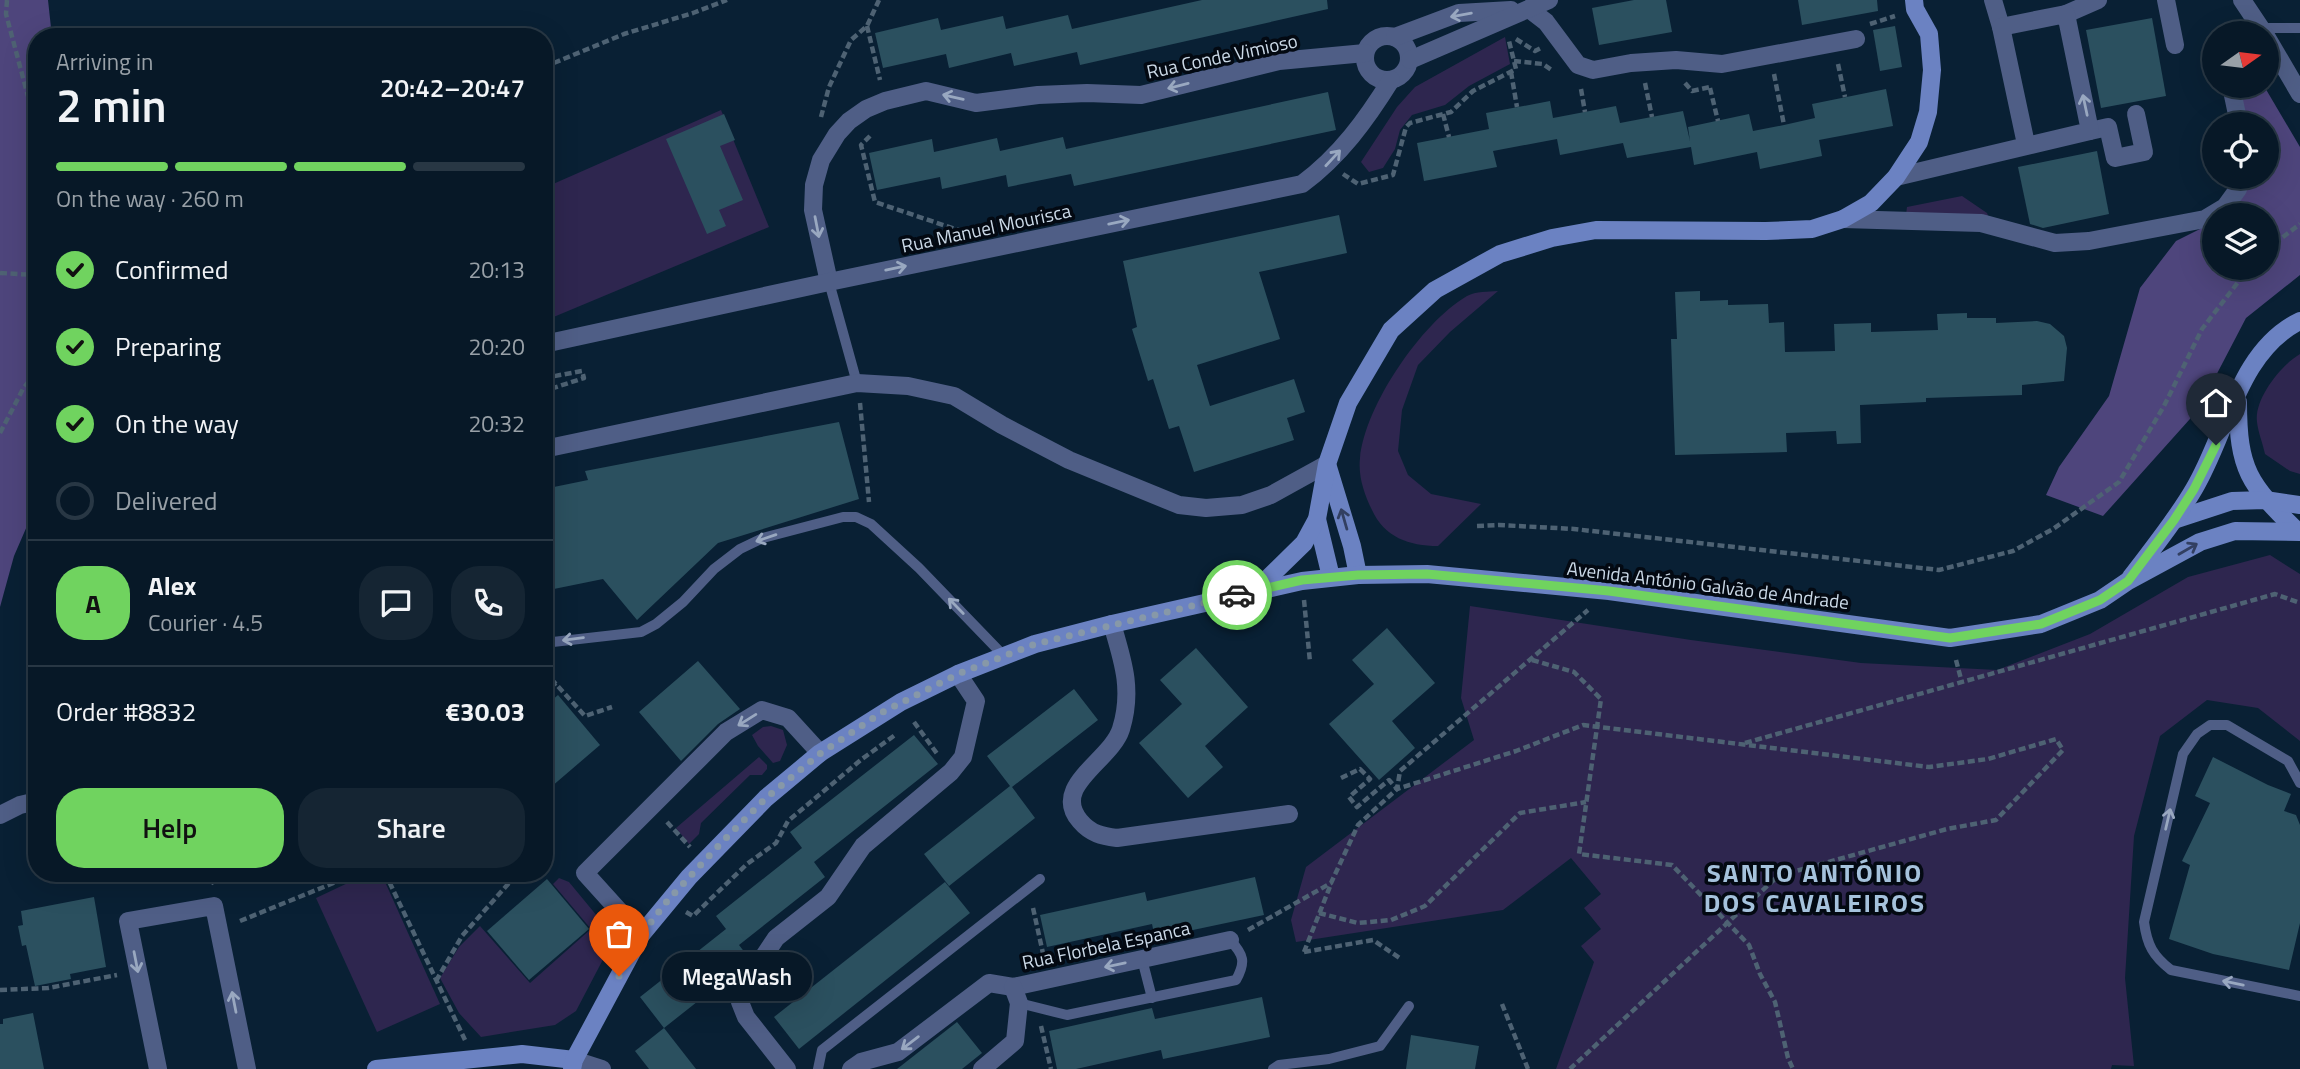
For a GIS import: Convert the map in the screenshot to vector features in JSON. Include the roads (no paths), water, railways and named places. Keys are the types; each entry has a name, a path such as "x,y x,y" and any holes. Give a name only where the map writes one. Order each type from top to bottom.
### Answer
{"street":[{"name":"Rua Conde Vimioso","path":"1391,80 1404,73 1410,60 1549,0"},
{"path":"1993,0 2026,144"},
{"path":"2001,27 2066,13 2098,0"},
{"path":"2166,0 2175,46"},
{"path":"2242,0 2256,21"},
{"path":"1254,591 1304,543 1317,519 1327,464 1348,403 1391,330 1435,290 1500,254 1552,238 1596,230 1812,229 1843,219 1871,203 1896,177 1919,142 1928,112 1932,70 1929,34 1915,4"},
{"name":"Rua Conde Vimioso","path":"829,282 813,209 814,185 821,160 837,134 849,121 866,109 889,100 926,91 976,103 1038,95 1141,95 1279,61 1365,53 1368,46 1380,37 1395,37 1459,13 1529,9"},
{"path":"1529,9 1546,22 1578,65 1594,70 1631,63 1676,60 1722,64 1856,39"},
{"path":"2066,13 2090,131"},
{"path":"1395,37 1406,46 1410,60"},
{"path":"1365,53 1371,74 1377,78 1391,80"},
{"path":"2279,57 2300,93"},
{"name":"Rua Manuel Mourisca","path":"553,342 1302,184 1341,149 1367,117 1391,80"},
{"path":"1896,177 2026,144 2108,127 2115,158 2144,152 2136,114"},
{"path":"1843,219 1981,223 2055,243 2089,241 2205,219 2225,207 2238,189"},
{"path":"2128,581 2174,520 2209,460 2252,362 2283,329 2300,321"},
{"path":"553,447 858,383 908,386 954,396 1069,460 1179,505 1206,508 1242,505 1271,495 1327,464"},
{"path":"2238,395 2242,458 2247,472 2265,500 2298,531"},
{"path":"1327,464 1358,575"},
{"path":"2174,520 2232,502 2265,500 2300,505"},
{"path":"1317,519 1331,577"},
{"name":"Avenida António Galvão de Andrade","path":"573,1064 641,935 668,900 766,798 821,753 901,702 958,674 1035,644 1302,580 1358,575 1427,574 1609,591 1950,638 2041,624 2100,600 2128,581 2200,542 2235,531 2298,531"},
{"path":"1112,624 1128,685 1125,710 1121,730 1110,749 1073,789 1070,804 1075,816 1086,828 1099,836 1117,838 1289,814"},
{"path":"787,1069 746,1017 740,1002 746,983 776,937 828,897 863,846 951,772 963,757 976,701 958,674"},
{"path":"641,935 585,873 726,732 762,710 788,718 821,753"},
{"path":"0,815 28,803"},
{"path":"158,1069 128,921 214,906 247,1069"},
{"name":"Rua Florbela Espanca","path":"851,1069 861,1062 898,1052 989,983 1023,1000 1048,979 1230,940"},
{"path":"982,1069 1015,1041 1023,1000"},
{"path":"376,1069 522,1054 602,1069"}],"lane":[{"path":"2279,30 2300,28"},
{"path":"829,282 858,383"},
{"path":"553,642 641,632 683,602 714,569 740,549 763,538 843,517 856,517 871,524 919,568 1003,655"},
{"path":"2300,783 2288,761 2227,725 2210,725 2197,734 2183,754 2144,922 2147,943 2155,958 2171,970 2300,996"},
{"path":"818,1069 822,1050 1040,878"},
{"path":"1023,1000 1067,1015 1236,980 1243,967 1240,951 1230,940"},
{"path":"1142,959 1152,998"},
{"path":"1273,1069 1279,1065 1329,1059 1380,1046 1409,1006"}],"place":[{"name":"MegaWash","path":"619,976"}],"district":[{"name":"SANTO ANTÓNIO DOS CAVALEIROS","path":"1815,888"}]}
